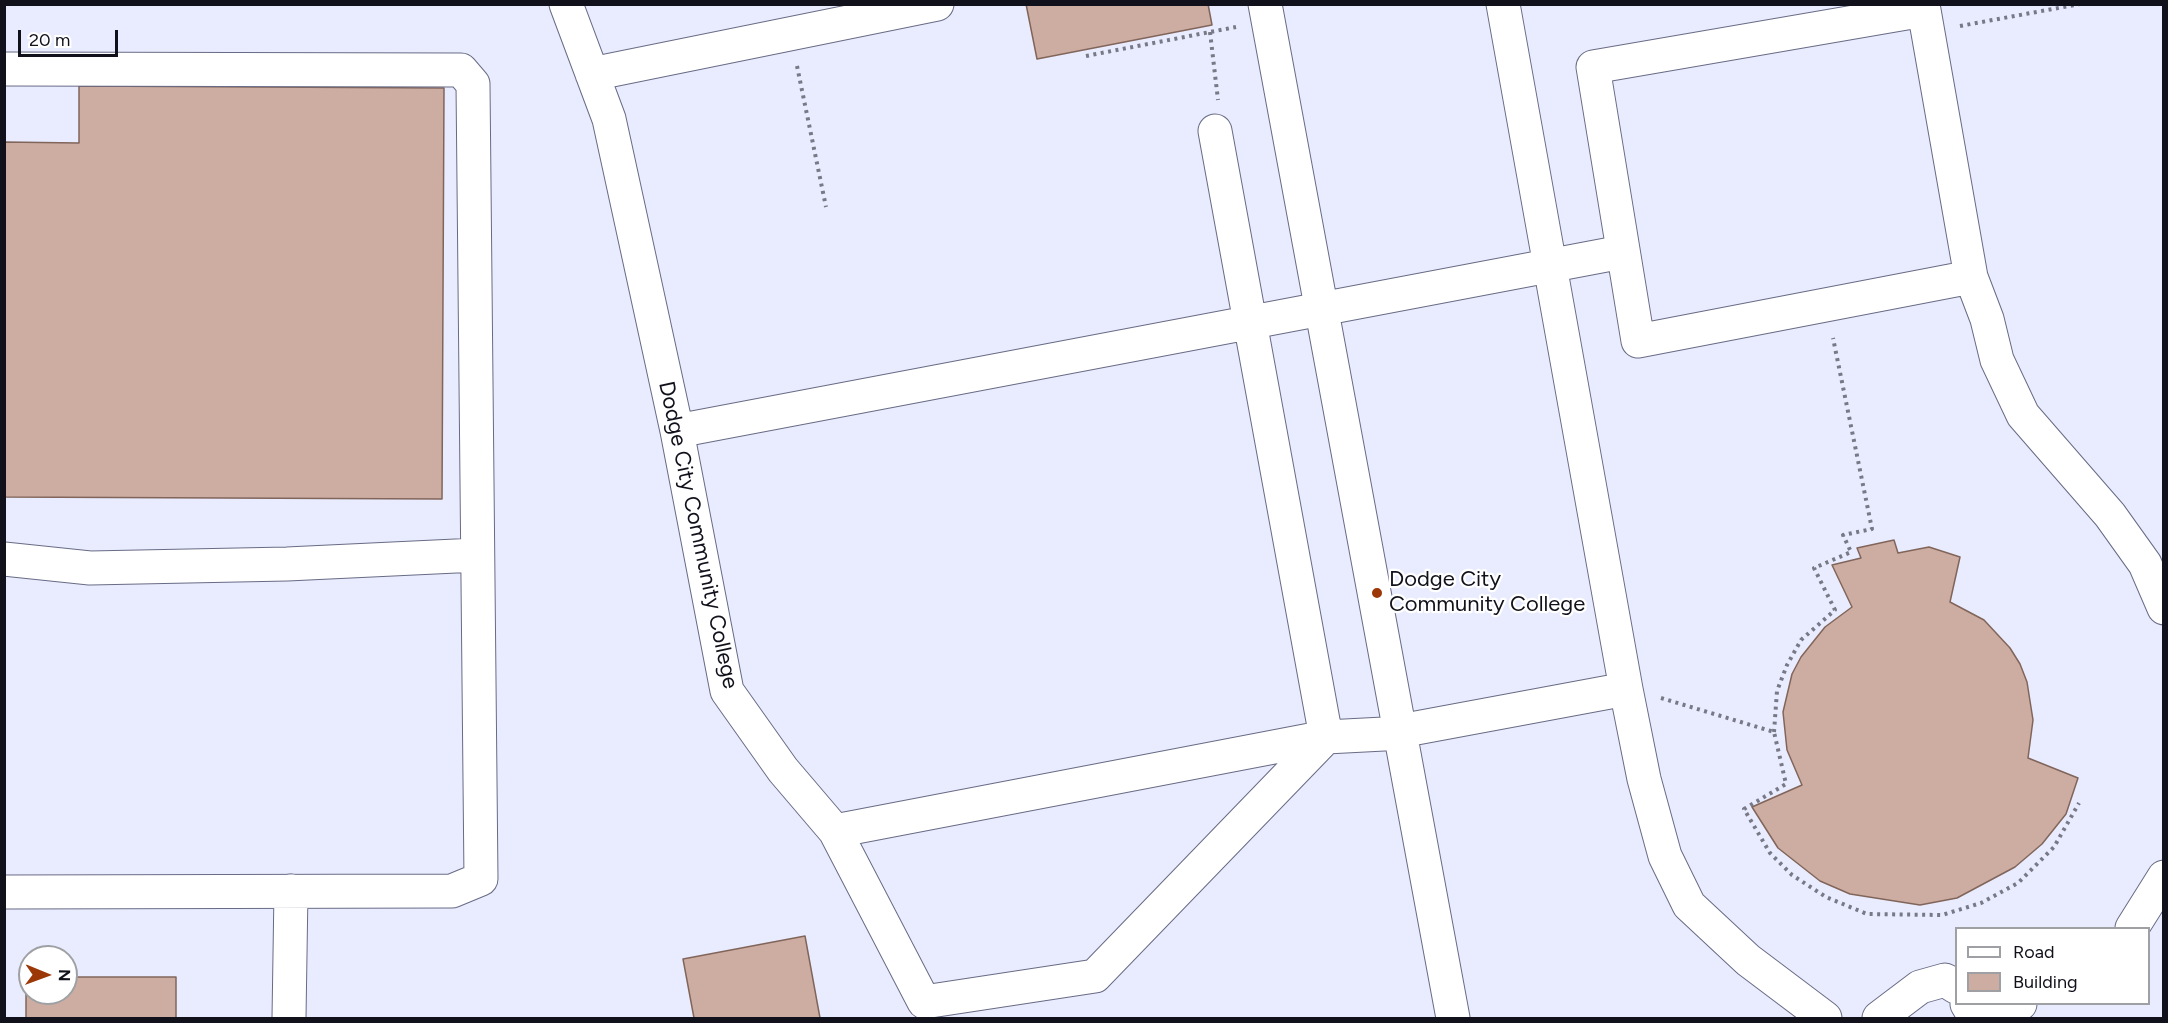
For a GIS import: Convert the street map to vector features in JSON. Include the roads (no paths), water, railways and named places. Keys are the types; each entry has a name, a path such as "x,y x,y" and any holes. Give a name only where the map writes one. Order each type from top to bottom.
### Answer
{"lane":[{"name":"Dodge City Community College","path":"566,4 609,119 677,431 727,691 783,770 835,831 924,1002 1095,976 1326,737"},
{"path":"592,74 937,4"},
{"path":"1503,4 1550,266 1641,693 1644,779 1665,856 1689,905 1748,960 1824,1018"},
{"path":"1971,277 1638,340 1593,67 1924,10 1971,277 1997,360 2023,416 2110,515 2145,564 2163,608"},
{"path":"1254,15 1321,309 1453,1018"},
{"path":"4,69 462,70 473,84 481,879 452,891 4,892"},
{"path":"1215,131 1326,737"},
{"path":"677,431 1622,252"},
{"path":"4,559 90,568 287,564 477,555"},
{"path":"835,831 1326,737 1399,731 1641,693"},
{"path":"2133,927 2163,877"},
{"path":"289,1018 291,891"},
{"path":"1879,1018 1920,987 1945,980 1955,986"},
{"path":"1968,1005 1970,1009 1993,1014 2017,1005"}],"place":[{"name":"Dodge City Community College","path":"1377,593"}]}
